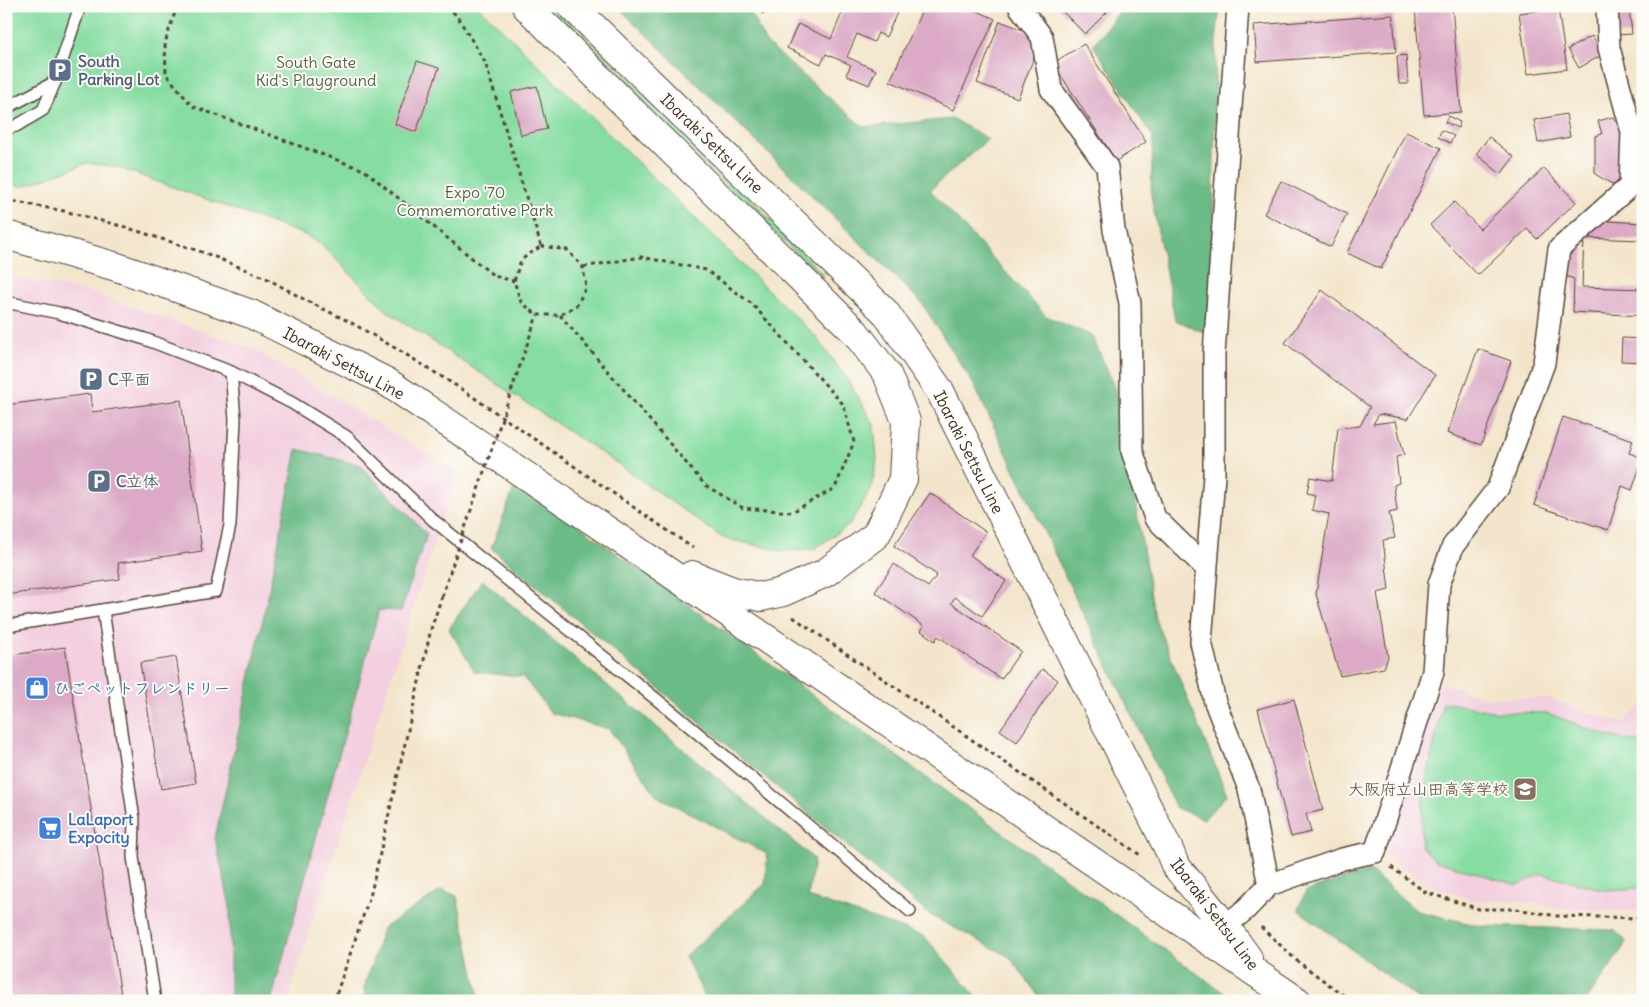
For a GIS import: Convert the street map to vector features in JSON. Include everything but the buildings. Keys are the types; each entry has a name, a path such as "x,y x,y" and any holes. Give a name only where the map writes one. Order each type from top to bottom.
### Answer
{"main road":[{"name":"Ibaraki Settsu Line","path":"526,6 855,332 887,374 906,422 904,479 876,535 825,573 783,592 762,597 733,591 648,558"},
{"name":"Ibaraki Settsu Line","path":"572,6 885,312 940,391 1175,865 1225,926 1260,975"},
{"name":"Ibaraki Settsu Line","path":"6,235 117,267 251,314 387,382 1297,1001"}],"street":[{"path":"1019,6 1042,37 1051,89 1107,166 1114,230 1130,302 1132,451 1155,518 1206,568"},
{"path":"1238,6 1214,354 1214,476 1201,642 1215,702 1249,789 1269,885"},
{"path":"1225,926 1245,910 1269,885 1342,859 1375,852 1434,672 1439,584 1453,546 1498,488 1544,363 1559,249 1630,186 1632,132 1609,48 1607,6"}],"lane":[{"path":"6,128 16,126 42,110 54,82 80,6"},
{"path":"6,106 54,82"},
{"path":"6,302 59,313 145,339 231,372 292,403 347,437 433,520 676,715 910,911"},
{"path":"6,626 216,591 230,525 235,419 231,372"},
{"path":"103,610 134,819 133,857 155,1001"}],"path":[{"path":"178,6 165,43 166,74 192,106 364,170 494,276 514,282"},
{"path":"447,6 457,16 485,62 541,246"},
{"path":"541,246 567,250 583,267 586,287 577,305 560,316 538,315 521,302 514,282 522,260 541,246"},
{"path":"560,316 705,485 743,508 792,512 835,488 854,442 843,404 752,304 706,270 641,257 583,267"},
{"path":"334,1001 371,893 431,628 538,315"},
{"path":"787,613 1142,856"},
{"path":"1375,852 1381,860 1425,892 1479,909 1516,909 1557,916 1643,918"},
{"path":"1262,928 1296,960 1352,1001"}],"shaded area":[{"path":"6,276 81,290 252,348 457,472 287,1001 6,1001"},
{"name":"大阪府立山田高等学校","path":"1441,683 1486,698 1547,698 1623,723 1643,704 1643,911 1559,909 1517,900 1481,902 1427,885 1385,855"}],"green space":[{"name":"Expo '70 Commemorative Park","path":"6,6 478,6 815,336 849,382 874,425 877,460 871,489 849,525 814,549 782,551 723,538 615,462 387,311 323,246 305,235 117,167 87,163 24,186 6,185"},
{"path":"540,6 554,6 723,170 824,276 822,278"},
{"path":"617,6 748,6 765,42 863,127 953,119 988,139 930,190 1046,316 1092,336 1116,389 1155,619 1227,795 1204,819 1176,808 974,385 921,302"},
{"path":"1124,6 1220,6 1216,41 1211,335 1175,320 1151,195 1153,137 1093,45"},
{"path":"297,449 360,465 427,534 401,611 379,610 271,1001 230,1001 230,906 215,838 264,615"},
{"path":"517,481 1235,1001 1042,1001 1010,957 930,915 491,548"},
{"path":"482,580 814,859 808,897 924,936 980,1001 707,1001 685,956 765,884 767,854 657,796 609,729 551,713 523,677 475,672 449,629"},
{"name":"大阪府立山田高等学校","path":"1443,702 1497,712 1547,713 1607,736 1643,743 1643,888 1605,890 1543,874 1517,885 1436,861 1421,846 1423,797"},
{"path":"1370,871 1417,911 1480,926 1614,930 1627,942 1586,1001 1421,1001 1298,910 1306,891"},
{"path":"442,890 457,896 480,1001 366,1001 364,988 383,928"}],"place":[{"name":"South Parking Lot","path":"60,70"},
{"name":"C平面","path":"91,379"},
{"name":"C立体","path":"99,481"},
{"name":"ひごペットフレンドリー","path":"37,688"},
{"name":"大阪府立山田高等学校","path":"1525,789"},
{"name":"LaLaport Expocity","path":"50,828"}],"park label":[{"name":"South Gate Kid's Playground","path":"316,71"}]}
